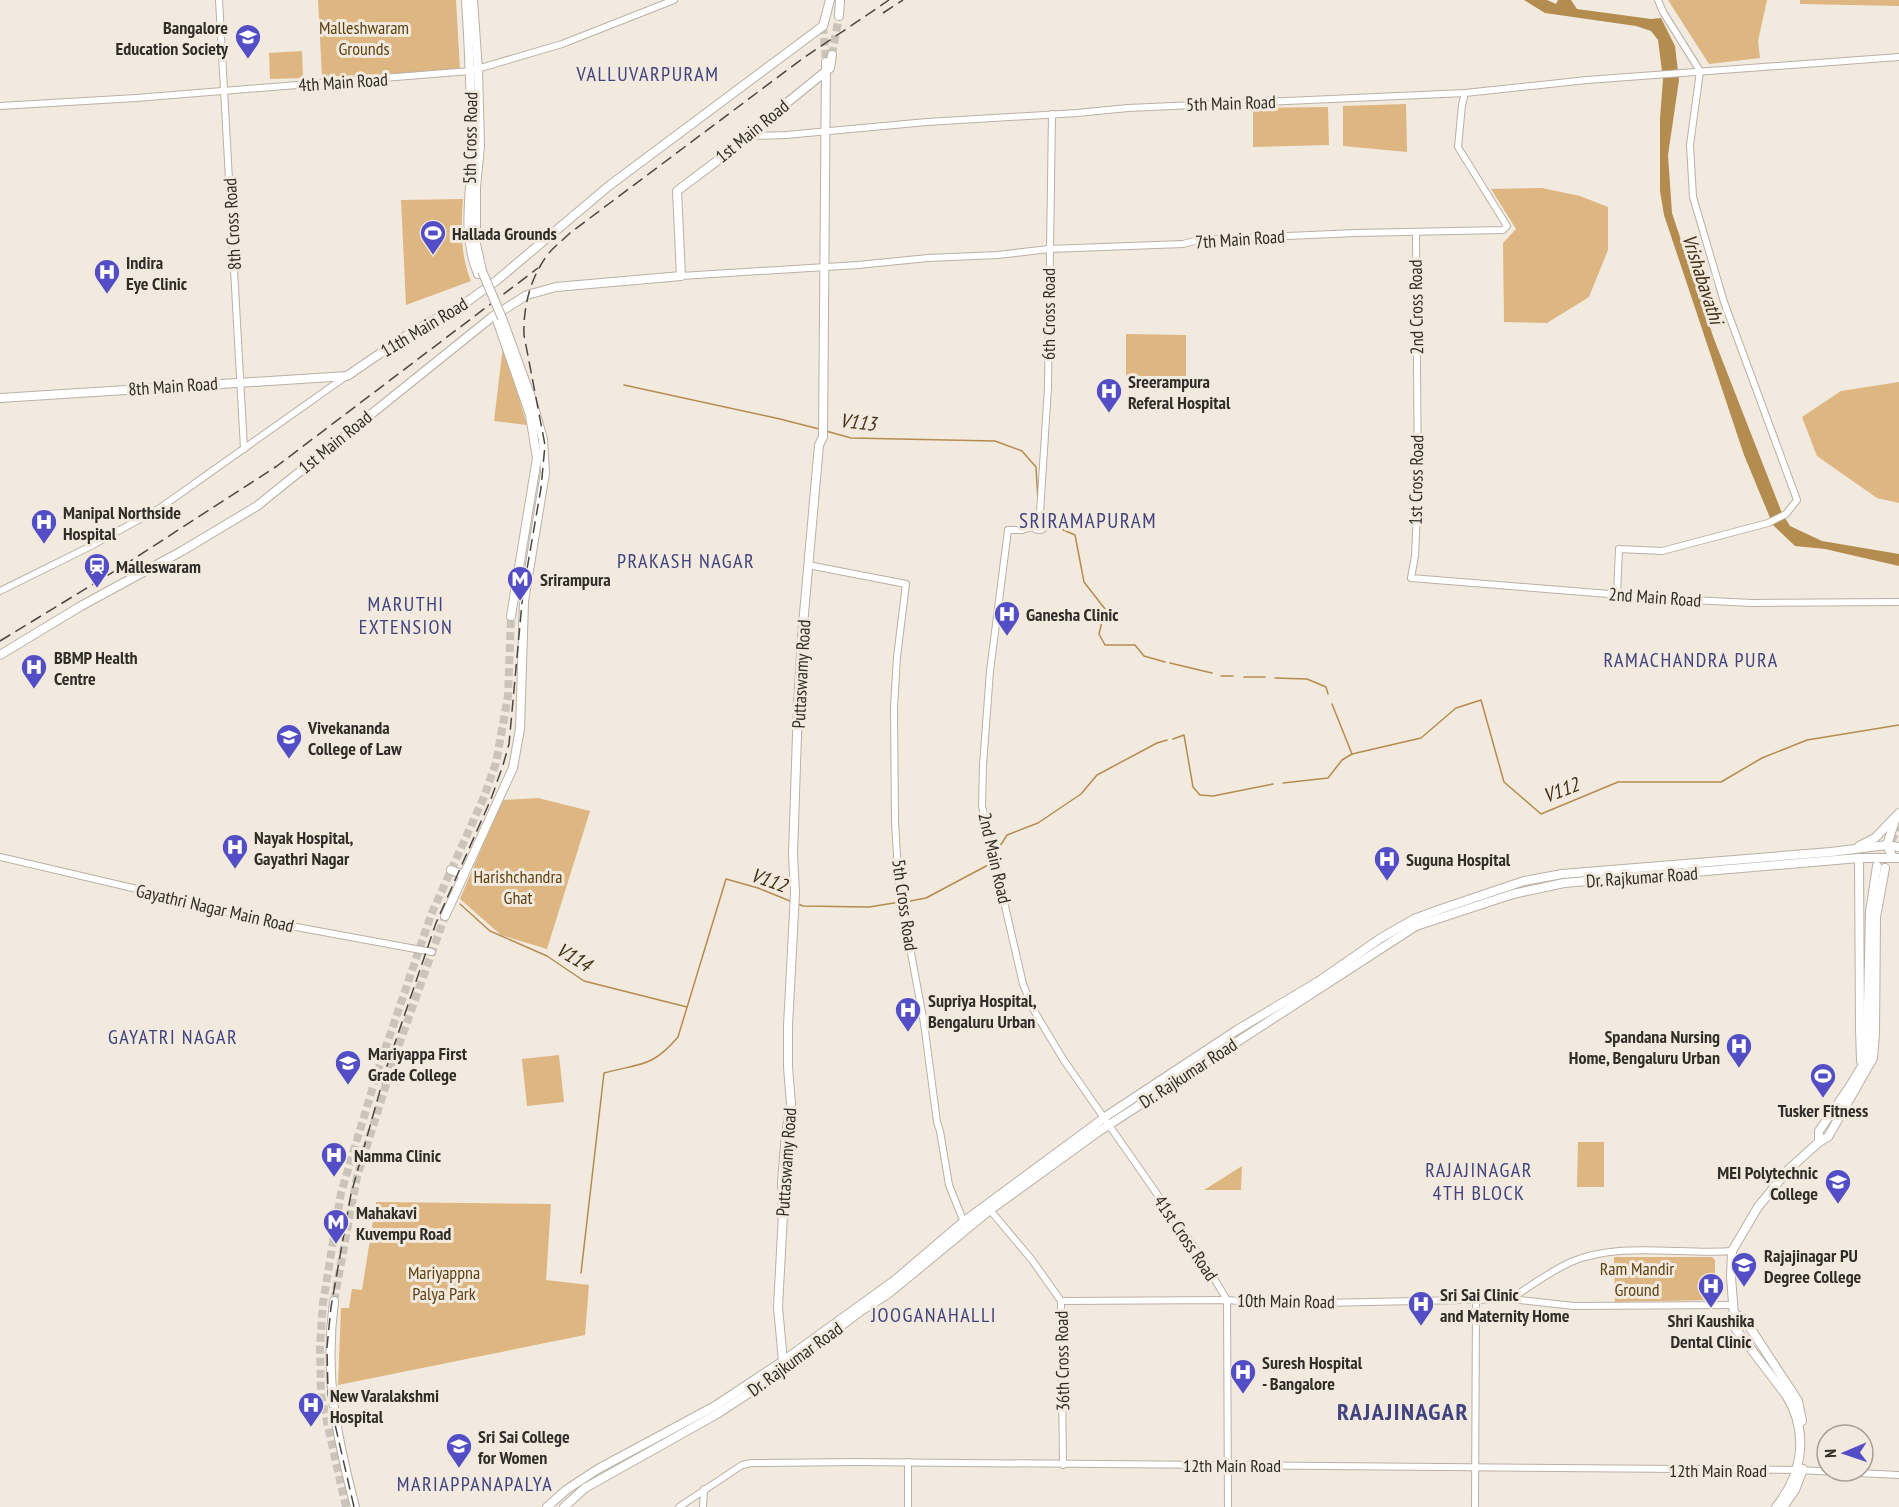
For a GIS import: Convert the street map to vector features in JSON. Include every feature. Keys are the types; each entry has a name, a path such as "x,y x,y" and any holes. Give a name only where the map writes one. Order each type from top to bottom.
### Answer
{"main road":[{"name":"5th Cross Road","path":"465,0 474,71"},
{"name":"5th Cross Road","path":"473,0 474,71 468,225 472,261 480,272 499,319"},
{"name":"11th Main Road","path":"346,376 407,335 468,301 495,281 610,185 823,26 830,0"},
{"path":"839,16 840,0"},
{"path":"824,266 827,67 832,55"},
{"name":"1st Main Road","path":"0,655 257,506 492,316 527,295 556,287 681,276 677,191 750,136 827,67"},
{"name":"Puttaswamy Road","path":"783,1361 778,1307 783,1214 782,1182 791,1104 788,1057 798,705 819,445 823,437 824,266"},
{"path":"499,319 530,415 537,458 511,616"},
{"path":"445,916 513,768 522,697 524,601 545,473 543,439 532,400 499,319"},
{"name":"8th Main Road","path":"0,398 346,376"},
{"path":"1897,857 1887,845 1898,815"},
{"path":"1851,850 1875,838 1898,815"},
{"name":"Dr. Rajkumar Road","path":"547,1507 566,1490 598,1469 715,1406 783,1361 1108,1120 1238,1030 1414,919 1524,881 1560,874 1851,850 1887,845 1899,847"},
{"name":"Dr. Rajkumar Road","path":"564,1507 585,1488 717,1414 775,1376 862,1310 888,1294 965,1225 990,1210 1108,1120 1416,926 1513,894 1564,883 1859,858 1897,857"},
{"path":"1859,858 1862,1066"},
{"path":"1776,1507 1800,1470 1801,1449 1798,1422 1792,1404 1735,1328 1732,1251 1758,1207 1788,1170 1819,1142 1828,1137 1873,1058 1876,917 1881,867 1870,900 1867,1052 1862,1066 1819,1131 1819,1142"},
{"path":"451,870 464,875"},
{"path":"334,1301 330,1346 330,1391 337,1433 355,1507"},
{"path":"1733,1309 1745,1320 1798,1401 1806,1449 1795,1490 1782,1507"}],"street":[{"name":"8th Cross Road","path":"219,0 244,449"},
{"name":"4th Main Road","path":"0,106 474,71 562,44 674,0"},
{"path":"1617,594 1619,549 1662,551 1769,523 1786,514 1797,500 1724,302 1693,197 1690,145 1700,71 1663,12 1658,0"},
{"name":"5th Main Road","path":"750,136 1161,106 1465,93 1658,74 1899,57"},
{"name":"7th Main Road","path":"681,276 998,255 1049,249 1183,244 1198,240 1503,230 1507,226 1458,147 1465,93"},
{"name":"6th Cross Road","path":"1040,513 1048,387 1052,114"},
{"name":"2nd Cross Road","path":"1416,232 1417,382"},
{"name":"11th Main Road","path":"0,591 89,547 160,508 346,376"},
{"name":"1st Cross Road","path":"1411,578 1415,556 1418,491 1417,382"},
{"path":"1040,513 1046,518 1046,526 1039,530 1032,526 1031,519 1034,514 1040,513"},
{"name":"2nd Main Road","path":"1032,526 1022,530 1008,530 990,671 982,806 1023,984 1033,1009 1063,1059 1108,1120"},
{"name":"5th Cross Road","path":"808,565 906,584 897,657 894,707 895,822 899,888 924,1023 937,1122 949,1185 965,1225"},
{"name":"2nd Main Road","path":"1411,578 1671,599 1752,603 1899,602"},
{"name":"Gayathri Nagar Main Road","path":"0,857 258,920 432,952"},
{"name":"41st Cross Road","path":"1108,1120 1203,1260 1227,1300 1227,1507"},
{"name":"36th Cross Road","path":"990,1210 1032,1260 1061,1301 1063,1465"},
{"path":"1511,1299 1542,1278 1572,1262 1606,1252 1732,1251"},
{"name":"10th Main Road","path":"1061,1301 1227,1300 1275,1304 1511,1299 1574,1306 1733,1309"},
{"path":"1475,1507 1476,1300"},
{"path":"908,1462 908,1507"},
{"name":"12th Main Road","path":"679,1507 742,1465 752,1463 908,1462 1475,1469 1800,1470 1899,1475"},
{"path":"704,1489 704,1507"}],"green space":[{"name":"Malleshwaram Grounds","path":"318,0 456,0 460,70 322,77"},
{"path":"1668,0 1767,0 1758,41 1760,58 1709,64"},
{"path":"1800,0 1899,0 1899,6 1800,4"},
{"path":"302,51 303,78 270,79 269,53"},
{"path":"1406,104 1407,152 1343,146 1343,106"},
{"path":"1328,107 1329,145 1253,147 1253,108"},
{"path":"1542,188 1580,196 1608,207 1608,250 1589,297 1547,323 1504,322 1503,243 1516,229 1491,189"},
{"name":"Hallada Grounds","path":"463,199 463,251 471,281 406,305 401,200"},
{"path":"1126,334 1186,335 1186,376 1126,376"},
{"path":"503,346 527,425 494,421"},
{"path":"1899,382 1899,503 1877,498 1817,456 1802,417 1841,391"},
{"name":"Harishchandra Ghat","path":"538,798 590,811 547,949 501,935 460,899 502,800"},
{"path":"559,1055 564,1102 527,1106 522,1059"},
{"path":"1578,1142 1604,1142 1604,1187 1577,1187"},
{"path":"1242,1166 1241,1190 1204,1190"},
{"name":"Mariyappna Palya Park","path":"376,1202 551,1204 546,1280 589,1285 585,1335 338,1385 341,1308 349,1308 352,1289 362,1290"},
{"name":"Ram Mandir Ground","path":"1614,1257 1712,1257 1715,1260 1715,1293 1709,1300 1615,1302"}],"shaded area":[{"path":"1524,0 1547,0 1556,4 1558,0 1571,0 1577,9 1651,19 1661,18 1675,46 1679,80 1668,155 1672,213 1714,339 1782,513 1790,526 1822,541 1899,554 1899,566 1825,549 1795,546 1773,525 1744,455 1664,215 1660,191 1660,119 1663,79 1658,40 1651,31 1636,26 1545,13"}],"waterway":[{"name":"V113","path":"624,385 819,429"},
{"name":"V113","path":"826,431 851,438 995,441 1022,451 1036,467 1038,501"},
{"name":"V113","path":"1047,523 1075,535 1084,582 1105,609 1099,634 1105,645 1135,645 1144,656 1165,662"},
{"name":"V113","path":"1170,663 1212,673"},
{"name":"V113","path":"1221,676 1233,676"},
{"name":"V113","path":"1244,677 1265,677"},
{"name":"V113","path":"1275,678 1307,679 1326,687 1328,694"},
{"name":"V112","path":"1283,783 1328,778 1342,760 1352,754 1421,738 1456,708 1481,700 1504,782 1541,814 1618,782 1721,782 1762,758 1807,740 1899,725"},
{"name":"V113","path":"1332,704 1352,754"},
{"name":"V112","path":"1173,739 1184,735 1193,787 1200,795 1213,796 1273,784"},
{"name":"V112","path":"995,854 1007,835 1038,823 1081,794 1097,775 1167,740"},
{"name":"V112","path":"905,902 926,898 988,865 992,858"},
{"name":"V112","path":"581,1273 604,1073 645,1063 661,1054 678,1037 726,879 758,888 790,901"},
{"name":"V112","path":"798,904 869,907 900,902"},
{"name":"V114","path":"460,904 490,931 547,956 584,981 687,1007"}],"tunnel":[{"path":"832,55 839,16"},
{"path":"823,26 826,62"},
{"path":"346,1507 321,1395 320,1346 323,1303 341,1193 379,1067 431,915 484,797 496,763 508,696 511,616"},
{"path":"1879,862 1899,827"},
{"path":"334,1301 357,1177 396,1053 445,916"}],"railway":[{"path":"354,1507 328,1394 327,1347 331,1307 351,1194 386,1069 436,923 491,799 509,744 523,592 541,488 545,445 524,335 526,304 532,284 548,254 570,233 802,59 889,0"},
{"path":"883,13 903,0"},
{"path":"0,641 118,569 277,466 538,268"}],"place":[{"name":"Bangalore Education Society","path":"248,60"},
{"name":"Hallada Grounds","path":"433,256"},
{"name":"Indira Eye Clinic","path":"107,295"},
{"name":"Sreerampura Referal Hospital","path":"1109,414"},
{"name":"Manipal Northside Hospital","path":"44,545"},
{"name":"Malleswaram","path":"97,589"},
{"name":"Srirampura","path":"520,602"},
{"name":"Ganesha Clinic","path":"1007,637"},
{"name":"BBMP Health Centre","path":"34,690"},
{"name":"Vivekananda College of Law","path":"289,760"},
{"name":"Nayak Hospital, Gayathri Nagar","path":"235,870"},
{"name":"Suguna Hospital","path":"1387,882"},
{"name":"Supriya Hospital, Bengaluru Urban","path":"908,1033"},
{"name":"Spandana Nursing Home, Bengaluru Urban","path":"1739,1069"},
{"name":"Mariyappa First Grade College","path":"348,1086"},
{"name":"Tusker Fitness","path":"1823,1099"},
{"name":"Namma Clinic","path":"334,1178"},
{"name":"MEI Polytechnic College","path":"1838,1205"},
{"name":"Mahakavi Kuvempu Road","path":"336,1245"},
{"name":"Rajajinagar PU Degree College","path":"1744,1288"},
{"name":"Shri Kaushika Dental Clinic","path":"1711,1309"},
{"name":"Sri Sai Clinic and Maternity Home","path":"1421,1327"},
{"name":"Suresh Hospital - Bangalore","path":"1243,1395"},
{"name":"New Varalakshmi Hospital","path":"311,1428"},
{"name":"Sri Sai College for Women","path":"459,1469"}],"district":[{"name":"VALLUVARPURAM","path":"648,74"},
{"name":"SRIRAMAPURAM","path":"1088,520"},
{"name":"PRAKASH NAGAR","path":"686,561"},
{"name":"MARUTHI EXTENSION","path":"406,616"},
{"name":"RAMACHANDRA PURA","path":"1691,660"},
{"name":"GAYATRI NAGAR","path":"173,1037"},
{"name":"RAJAJINAGAR 4TH BLOCK","path":"1479,1182"},
{"name":"JOOGANAHALLI","path":"934,1315"},
{"name":"RAJAJINAGAR","path":"1403,1411"},
{"name":"MARIAPPANAPALYA","path":"475,1484"}],"water label":[{"name":"Vrishabavathi","path":"1703,279"}]}
